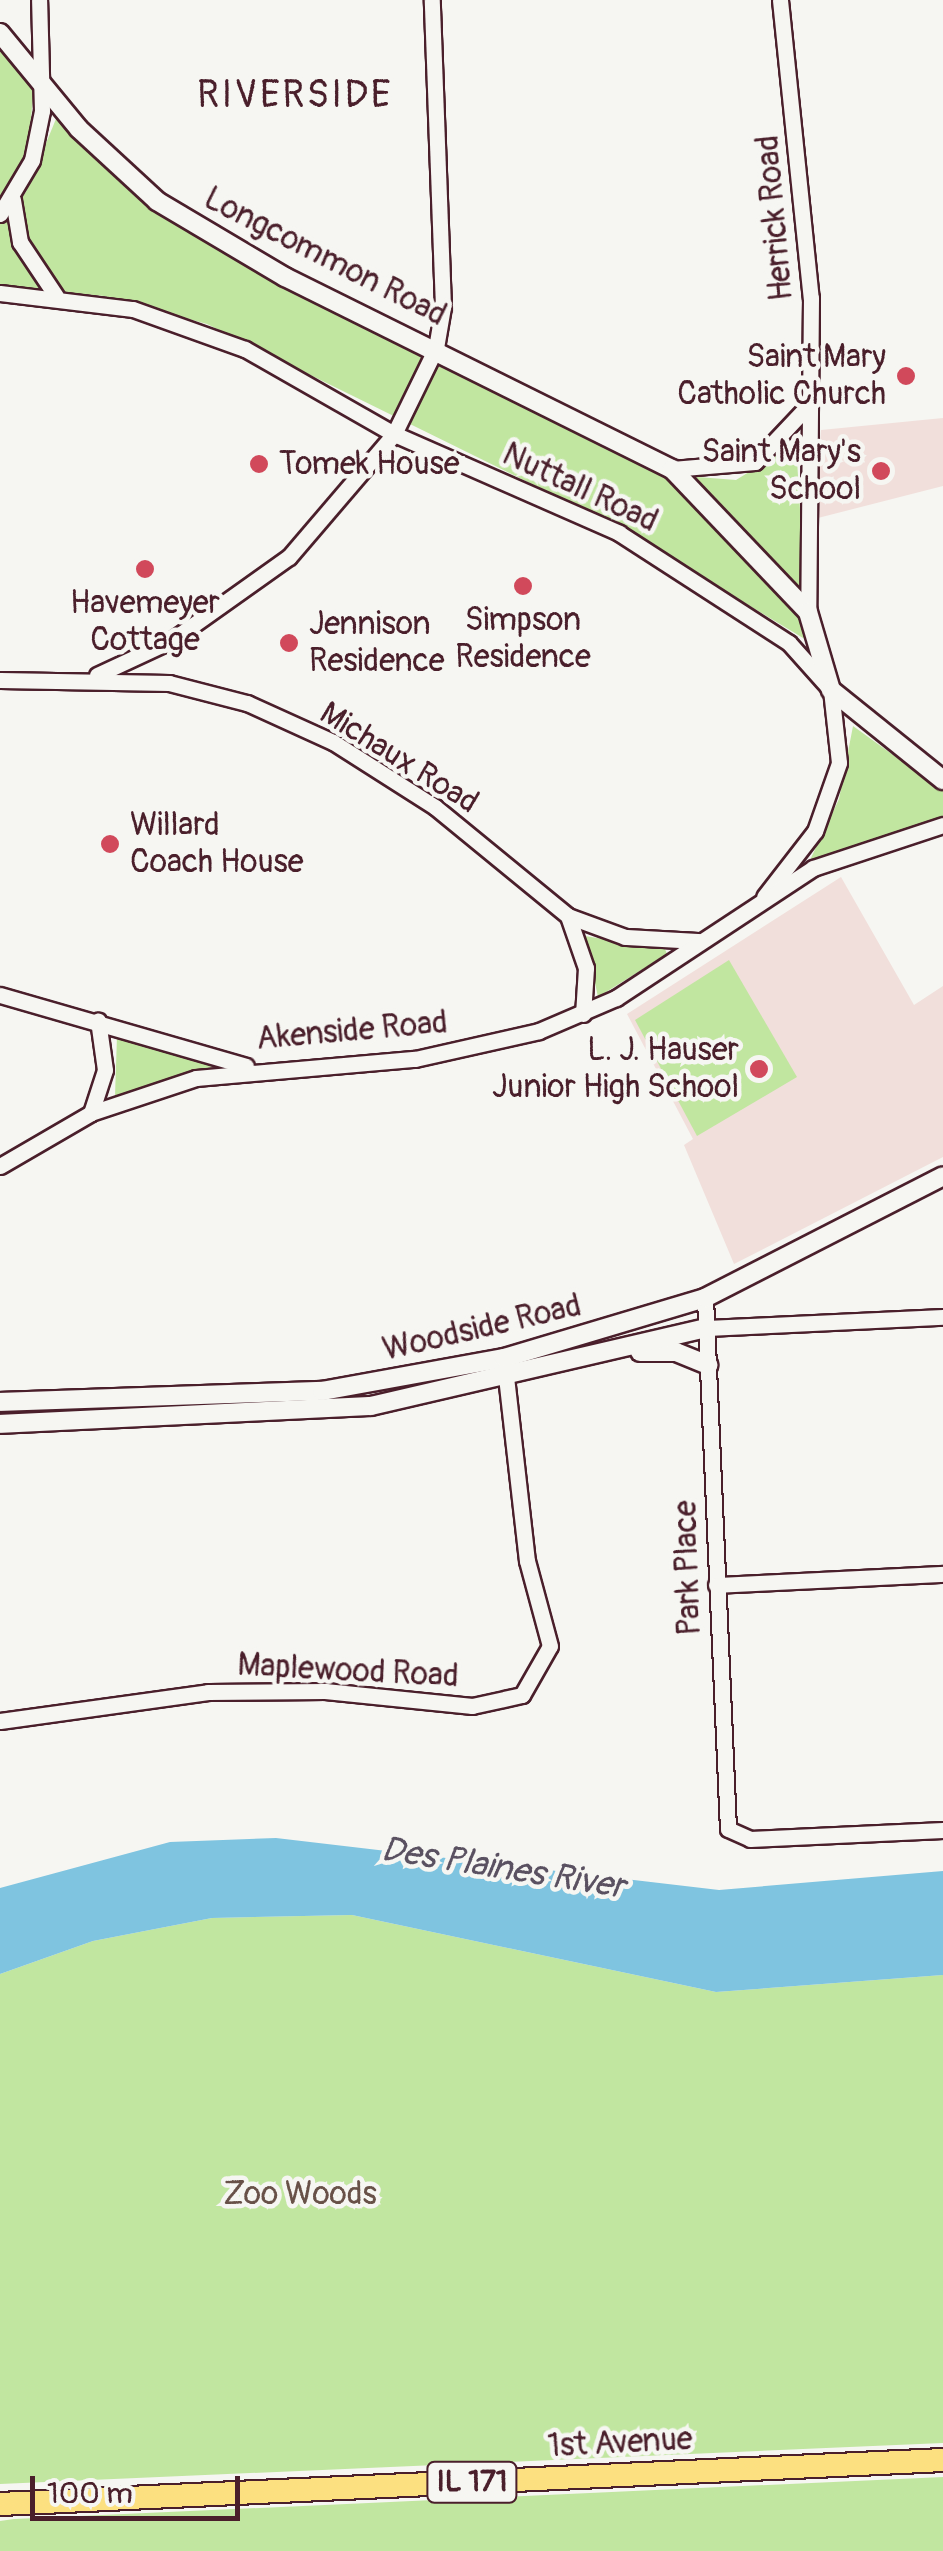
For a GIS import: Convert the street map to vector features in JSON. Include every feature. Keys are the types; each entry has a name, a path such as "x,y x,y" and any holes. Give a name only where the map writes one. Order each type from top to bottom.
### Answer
{"main road":[{"name":"1st Avenue","path":"0,2504 943,2460"}],"street":[{"path":"0,214 14,200 32,160 40,72 39,0"},
{"path":"97,675 172,640 289,556 394,434 436,348 446,250 432,0"},
{"name":"Herrick Road","path":"780,0 812,298 805,409 808,612"},
{"name":"Longcommon Road","path":"0,33 40,72 79,129 157,201 285,277 436,348 672,469 808,612 831,690"},
{"path":"14,200 20,242 56,296"},
{"name":"Nuttall Road","path":"0,294 56,296 210,333 394,434 619,533 704,581 789,643 831,690"},
{"path":"672,469 755,462 805,409"},
{"name":"Michaux Road","path":"0,680 97,675 247,703 333,742 435,806 568,916 624,938 701,941"},
{"path":"831,690 943,780"},
{"name":"Akenside Road","path":"764,896 804,850 834,786 831,690"},
{"name":"Akenside Road","path":"0,1166 91,1114 250,1067 416,1059 583,1014 812,868 943,826"},
{"path":"568,916 586,968 583,1014"},
{"path":"0,994 250,1067"},
{"path":"91,1114 106,1070 98,1020"},
{"name":"Woodside Road","path":"0,1402 322,1391 504,1358 705,1298 943,1176"},
{"name":"Park Place","path":"705,1298 716,1585 732,1834 943,1830"},
{"path":"706,1328 943,1317"},
{"name":"Woodside Road","path":"0,1424 294,1415 507,1382 706,1328"},
{"path":"615,1352 676,1352 708,1365"},
{"name":"Maplewood Road","path":"0,1721 208,1692 325,1690 472,1706 522,1695 550,1646 527,1561 504,1358"},
{"path":"716,1585 943,1574"}],"shaded area":[{"name":"Saint Mary's School","path":"943,418 943,486 814,519 821,430"},
{"name":"L. J. Hauser Junior High School","path":"841,877 914,1005 943,986 943,1157 734,1264 684,1145 693,1139 627,1014"}],"green space":[{"path":"0,45 34,87 28,149 0,201"},
{"path":"58,114 121,182 191,233 659,474 736,480 796,443 808,641 619,527 207,324 104,296 0,286 0,224 26,192"},
{"path":"853,726 943,791 943,818 810,860 839,799"},
{"path":"585,936 665,949 667,954 598,997"},
{"path":"729,960 797,1077 697,1136 635,1020"},
{"path":"117,1036 209,1062 212,1067 115,1096"},
{"name":"Zoo Woods","path":"352,1915 716,1992 943,1975 943,2443 0,2484 0,1974 93,1941 212,1918"},
{"path":"943,2477 943,2551 0,2551 0,2521 14,2519"}],"water":[{"name":"Des Plaines River","path":"276,1838 719,1890 943,1871 943,1975 716,1992 352,1915 212,1918 93,1941 0,1974 0,1888 170,1842"}],"place":[{"name":"Saint Mary Catholic Church","path":"906,376"},
{"name":"Tomek House","path":"259,464"},
{"name":"Saint Mary's School","path":"881,471"},
{"name":"Havemeyer Cottage","path":"145,569"},
{"name":"Simpson Residence","path":"523,586"},
{"name":"Jennison Residence","path":"289,643"},
{"name":"Willard Coach House","path":"110,844"},
{"name":"L. J. Hauser Junior High School","path":"759,1069"}],"district":[{"name":"RIVERSIDE","path":"295,96"}]}
